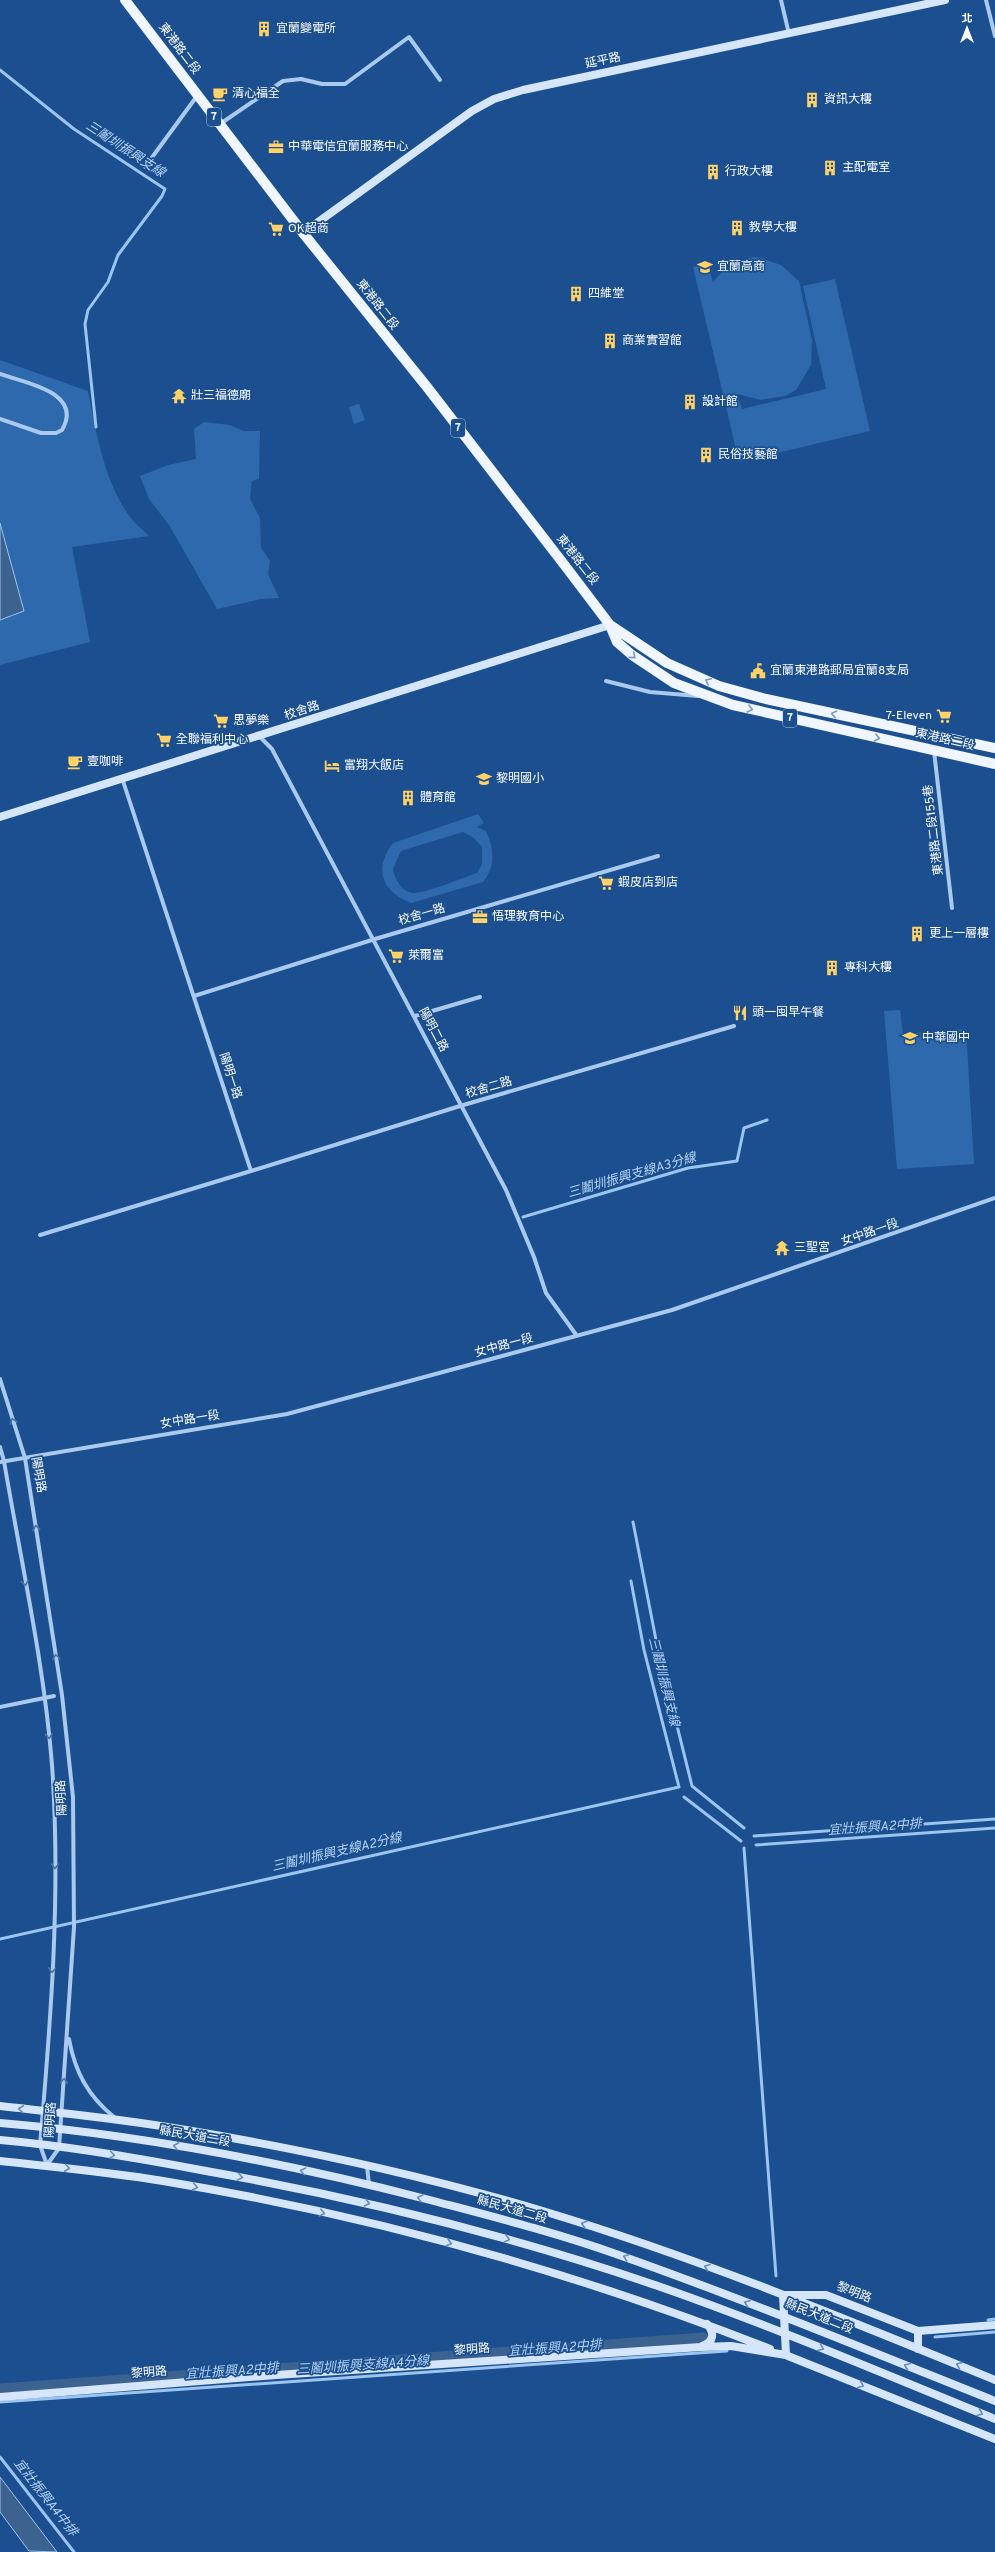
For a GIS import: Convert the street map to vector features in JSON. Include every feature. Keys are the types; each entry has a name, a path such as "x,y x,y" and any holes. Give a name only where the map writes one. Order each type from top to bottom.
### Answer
{"main road":[{"name":"東港路二段","path":"125,0 219,124 427,387 610,625 617,642 647,667 674,683 708,697 754,710 995,764"},
{"name":"東港路二段","path":"610,625 667,663 719,686 766,699 995,748"}],"street":[{"path":"781,0 789,34"},
{"name":"延平路","path":"304,233 472,111 494,99 530,89 945,0"},
{"path":"986,0 995,36"},
{"path":"219,124 283,81 301,78 322,84 345,84 409,37 440,80"},
{"path":"145,167 197,95"},
{"path":"0,374 55,393 66,405 68,414 62,430 48,434 0,419"},
{"name":"校舍路","path":"0,817 122,778 260,737 610,625"},
{"path":"606,681 650,692 708,697"},
{"name":"陽明二路","path":"260,737 272,748 375,939 460,1106 506,1190 534,1256 546,1293 577,1336"},
{"name":"東港路二段155巷","path":"934,751 952,908"},
{"name":"陽明一路","path":"122,778 251,1171"},
{"name":"校舍一路","path":"194,996 375,939 658,856"},
{"path":"415,1016 480,997"},
{"name":"校舍二路","path":"251,1171 460,1106 734,1026"},
{"path":"40,1235 251,1171"},
{"name":"女中路一段","path":"2,1462 287,1414 672,1310 733,1291 995,1198"},
{"name":"陽明路","path":"0,1379 25,1458 62,1695 73,1797 74,1927 70,2019 59,2148 47,2166"},
{"name":"陽明路","path":"0,1447 44,1697 52,1763 55,1856 54,1931 40,2145 47,2166"},
{"path":"0,1707 54,1696"},
{"path":"70,2019 71,2051 79,2076 90,2093 117,2119"},
{"name":"縣民大道二段","path":"0,2106 117,2119 186,2130 367,2166 545,2212 660,2250 783,2295 995,2380"},
{"name":"縣民大道二段","path":"0,2123 60,2129 160,2143 369,2185 520,2223 593,2246 784,2316 995,2401"},
{"path":"0,2140 143,2159 260,2180 378,2206 519,2242 656,2286 785,2333 995,2419"},
{"path":"0,2161 162,2181 257,2198 372,2224 516,2263 708,2324 995,2439"},
{"path":"367,2166 369,2185"},
{"path":"783,2295 786,2355"},
{"name":"黎明路","path":"783,2295 826,2295 918,2331 995,2325"},
{"path":"701,2347 708,2344 712,2338 712,2330 708,2324"},
{"path":"918,2331 918,2349"},
{"name":"黎明路","path":"0,2396 701,2347 731,2346 786,2355"}],"shaded area":[{"path":"758,257 781,265 799,281 812,340 811,365 796,390 785,396 761,400 737,394 742,409 826,389 803,286 835,279 870,431 739,462 693,267 708,264 713,282 723,271 738,261"},
{"path":"0,360 88,391 102,455 113,486 130,517 149,536 72,547 90,642 0,665"},
{"path":"359,404 365,420 354,424 349,407"},
{"path":"204,422 230,425 243,431 260,431 259,479 252,481 250,499 260,518 261,548 270,561 268,574 279,598 261,599 217,609 169,525 149,499 140,476 168,465 196,459 194,429"},
{"path":"0,523 24,611 0,620"},
{"path":"478,814 484,823 477,827 486,831 489,837 492,851 492,864 483,882 411,903 393,893 387,886 384,879 382,871 383,862 393,843","holes":["463,832 474,838 482,847 482,864 477,873 436,888 414,893 406,891 397,881 393,869 401,851"]},
{"path":"900,1010 903,1034 966,1029 974,1164 897,1169 884,1011"},
{"path":"0,2477 57,2552 29,2551 0,2512"}],"waterway":[{"name":"三鬮圳振興支線","path":"0,70 74,129 165,189 162,196 118,255 108,282 88,310 85,324 96,427"},
{"name":"三鬮圳振興支線A3分線","path":"523,1217 688,1168 737,1161 744,1128 767,1120"},
{"path":"633,1522 657,1645 692,1786 744,1828"},
{"name":"三鬮圳振興支線A2分線","path":"0,1939 679,1787 644,1650 631,1581"},
{"name":"三鬮圳振興支線A2分線","path":"684,1797 741,1841"},
{"name":"宜壯振興A2中排","path":"754,1836 995,1819"},
{"name":"三鬮圳振興支線A2分線","path":"756,1845 995,1828"},
{"path":"744,1848 776,2276"},
{"name":"宜壯振興A2中排","path":"988,2320 995,2319"},
{"name":"三鬮圳振興支線A4分線","path":"935,2337 995,2332"},
{"name":"宜壯振興A2中排","path":"0,2389 703,2338"},
{"name":"三鬮圳振興支線A4分線","path":"0,2402 727,2351"},
{"name":"宜壯振興A4中排","path":"0,2457 74,2552"}],"place":[{"name":"宜蘭變電所","path":"264,29"},
{"name":"清心福全","path":"220,94"},
{"name":"資訊大樓","path":"812,100"},
{"name":"中華電信宜蘭服務中心","path":"276,147"},
{"name":"主配電室","path":"830,168"},
{"name":"行政大樓","path":"713,172"},
{"name":"教學大樓","path":"737,228"},
{"name":"OK超商","path":"276,229"},
{"name":"宜蘭高商","path":"705,267"},
{"name":"四維堂","path":"576,294"},
{"name":"商業實習館","path":"610,341"},
{"name":"壯三福德廟","path":"179,396"},
{"name":"設計館","path":"690,402"},
{"name":"民俗技藝館","path":"706,455"},
{"name":"宜蘭東港路郵局宜蘭8支局","path":"758,671"},
{"name":"7-Eleven","path":"944,716"},
{"name":"思夢樂","path":"221,721"},
{"name":"全聯福利中心","path":"164,740"},
{"name":"壹咖啡","path":"75,762"},
{"name":"富翔大飯店","path":"332,766"},
{"name":"黎明國小","path":"484,779"},
{"name":"體育館","path":"408,798"},
{"name":"蝦皮店到店","path":"606,883"},
{"name":"悟理教育中心","path":"480,917"},
{"name":"更上一層樓","path":"917,934"},
{"name":"萊爾富","path":"396,956"},
{"name":"專科大樓","path":"832,968"},
{"name":"頭一囤早午餐","path":"740,1013"},
{"name":"中華國中","path":"910,1038"},
{"name":"三聖宮","path":"782,1248"}]}
